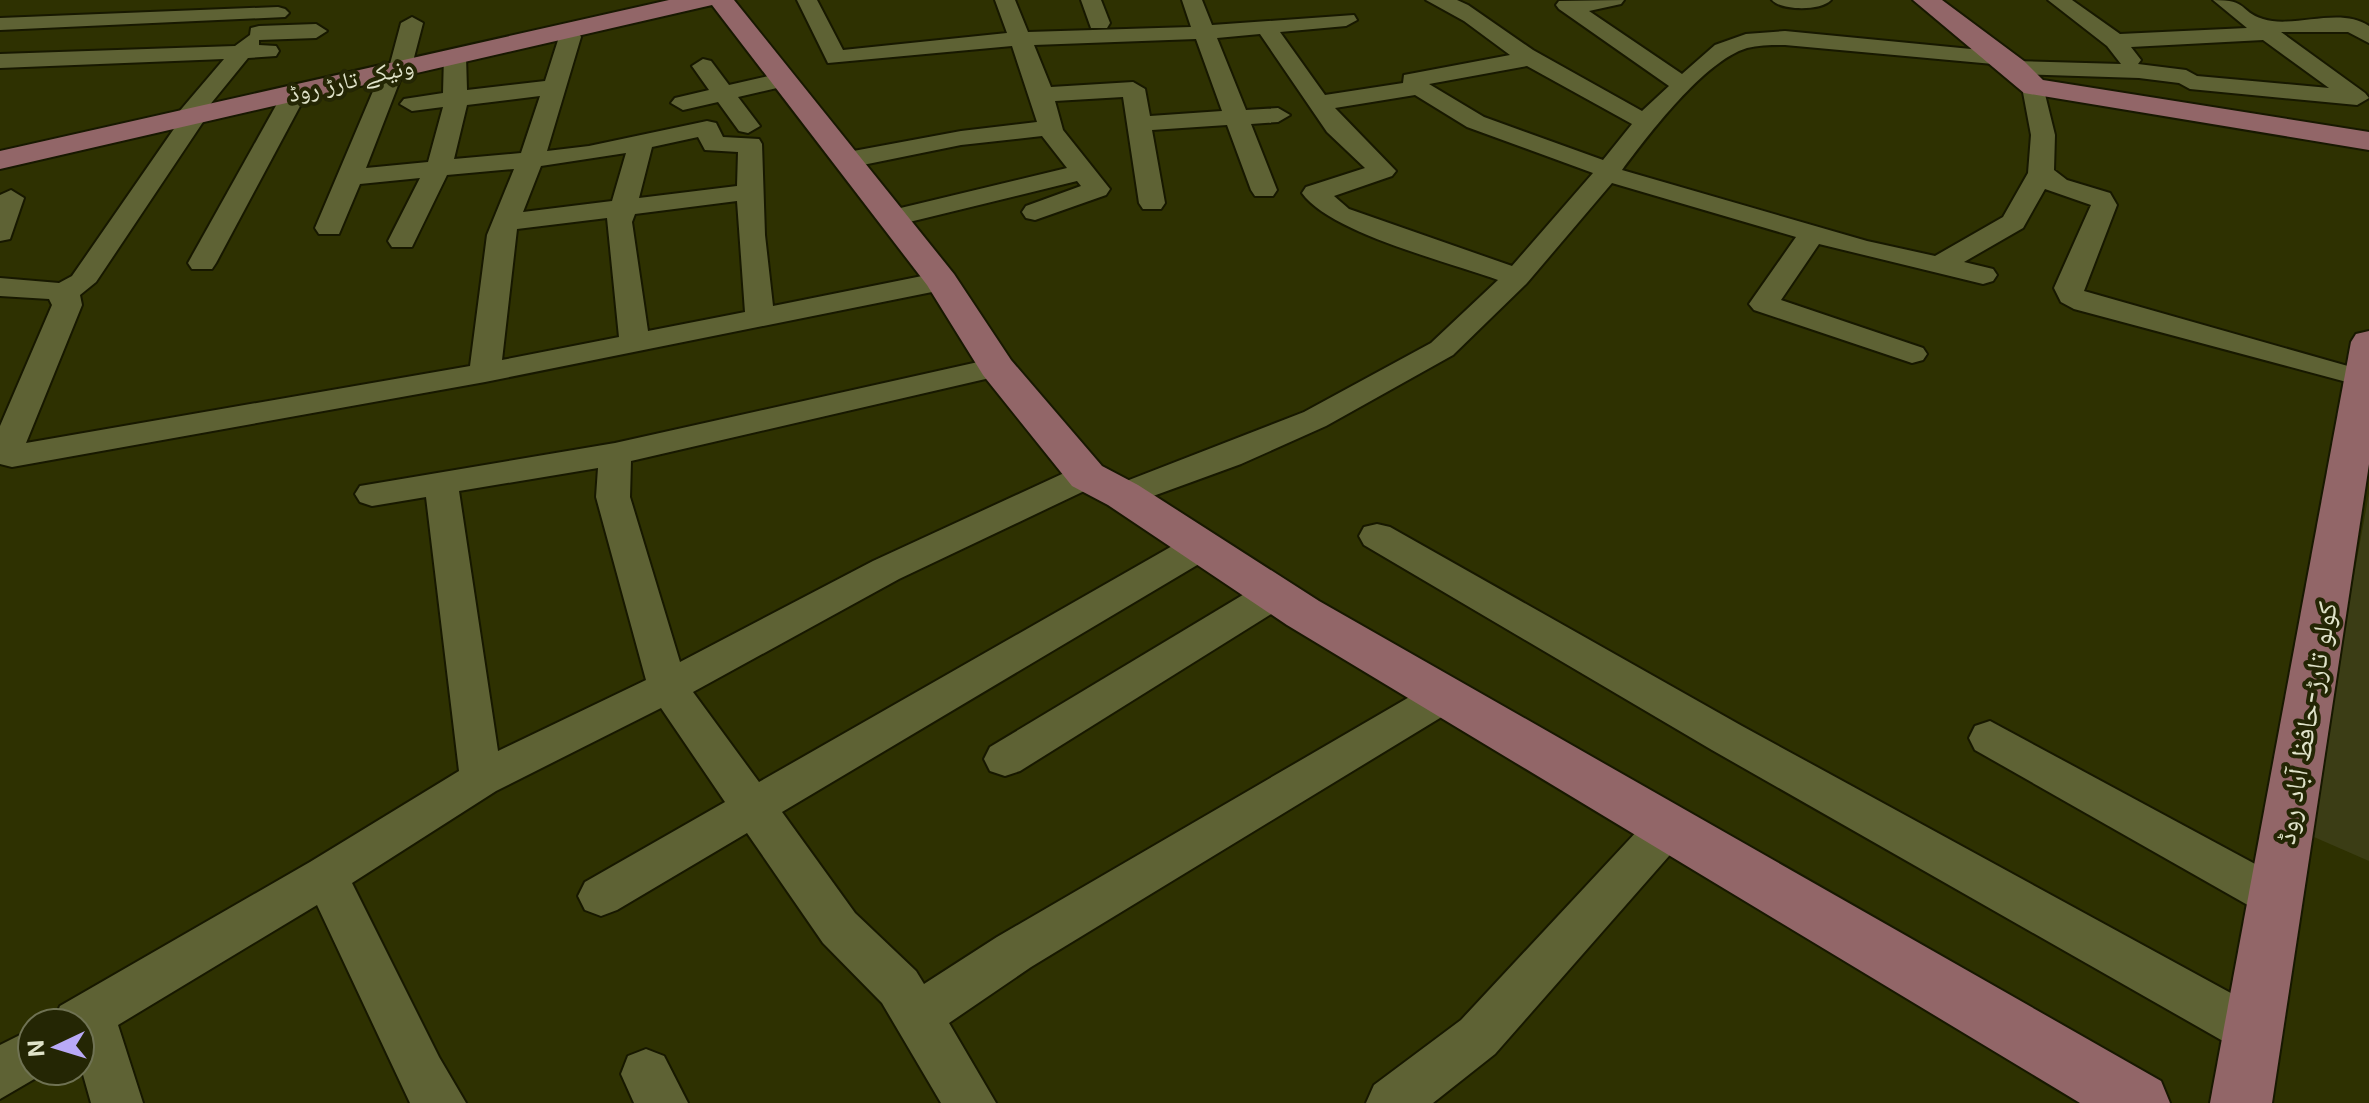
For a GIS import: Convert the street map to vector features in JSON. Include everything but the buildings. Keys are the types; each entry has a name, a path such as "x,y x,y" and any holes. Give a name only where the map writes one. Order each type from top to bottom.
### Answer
{"main road":[{"name":"ونیکے تارڑ روڈ","path":"0,160 703,0"},
{"path":"721,0 942,281 996,367 1105,485 1274,594 1444,696 2139,1103"},
{"path":"1926,0 2016,71 2369,141"},
{"name":"کولو تارڑ-حافظ آباد روڈ","path":"2241,1103 2276,898 2357,491 2367,359"}],"street":[{"path":"2,25 40,0"},
{"path":"807,0 836,58 1020,39 1204,33 1346,20"},
{"path":"1005,0 1042,95 1050,128 1097,189 1035,212"},
{"path":"1091,0 1099,23"},
{"path":"1192,0 1264,190"},
{"path":"1436,0 1457,5 1531,58 1606,103 1646,122"},
{"path":"1614,0 1568,6 1682,84"},
{"path":"1782,0 1821,0"},
{"path":"2058,0 2115,41 2139,71"},
{"path":"2223,0 2264,29 2284,48 2365,103"},
{"path":"2,25 284,6"},
{"path":"263,42 284,6"},
{"path":"329,228 397,69 412,23"},
{"path":"2115,41 2353,25 2369,36"},
{"path":"1267,29 1356,149 1383,171 1315,193 1340,215 1517,277"},
{"path":"485,373 501,235 555,87 570,37 567,30"},
{"path":"61,294 82,282 221,73 241,52 263,42 316,31"},
{"path":"96,1012 326,876 481,779 668,687 886,570 1105,485 1229,456 1390,380 1442,349 1517,277 1646,122 1682,84 1723,50 1765,38 2016,71 2139,71 2186,77 2190,82 2365,103"},
{"path":"0,61 241,52"},
{"path":"402,241 437,169 455,99 455,56"},
{"path":"1531,58 1412,80 1418,88 1527,144 1812,234 1983,275"},
{"path":"703,66 748,126"},
{"path":"1941,264 2013,222 2041,173 2043,135 2016,71"},
{"path":"0,83 221,73"},
{"path":"2329,77 2369,75"},
{"path":"683,103 786,79"},
{"path":"412,104 555,87"},
{"path":"1320,103 1418,88"},
{"path":"1042,95 1133,89 1152,203"},
{"path":"202,263 295,93"},
{"path":"1139,124 1278,115"},
{"path":"351,177 589,154 707,128 714,145 750,144 749,192 760,318"},
{"path":"848,160 961,138 1050,128"},
{"path":"635,343 619,222 641,143"},
{"path":"893,218 1084,172"},
{"path":"2041,173 2047,180 2101,199 2104,205 2068,288 2071,296 2367,359"},
{"path":"506,222 749,192"},
{"path":"0,233 11,198"},
{"path":"1812,234 1764,304 1912,354"},
{"path":"0,287 61,294 66,296 67,305 6,450 12,456 485,373 942,281"},
{"path":"372,494 615,454 996,367"},
{"path":"615,454 613,497 668,687 839,928 899,987 970,1103"},
{"path":"441,483 481,779"},
{"path":"1377,536 1727,738 2254,1032"},
{"path":"601,896 1201,546"},
{"path":"1005,759 1274,594"},
{"path":"917,1017 1014,952 1444,696"},
{"path":"1990,738 2276,898"},
{"path":"1392,1103 1478,1037 1668,827"},
{"path":"326,876 421,1075 440,1103"},
{"path":"96,1050 117,1103"}],"shaded area":[{"path":"2369,493 2369,861 2307,834"}]}
